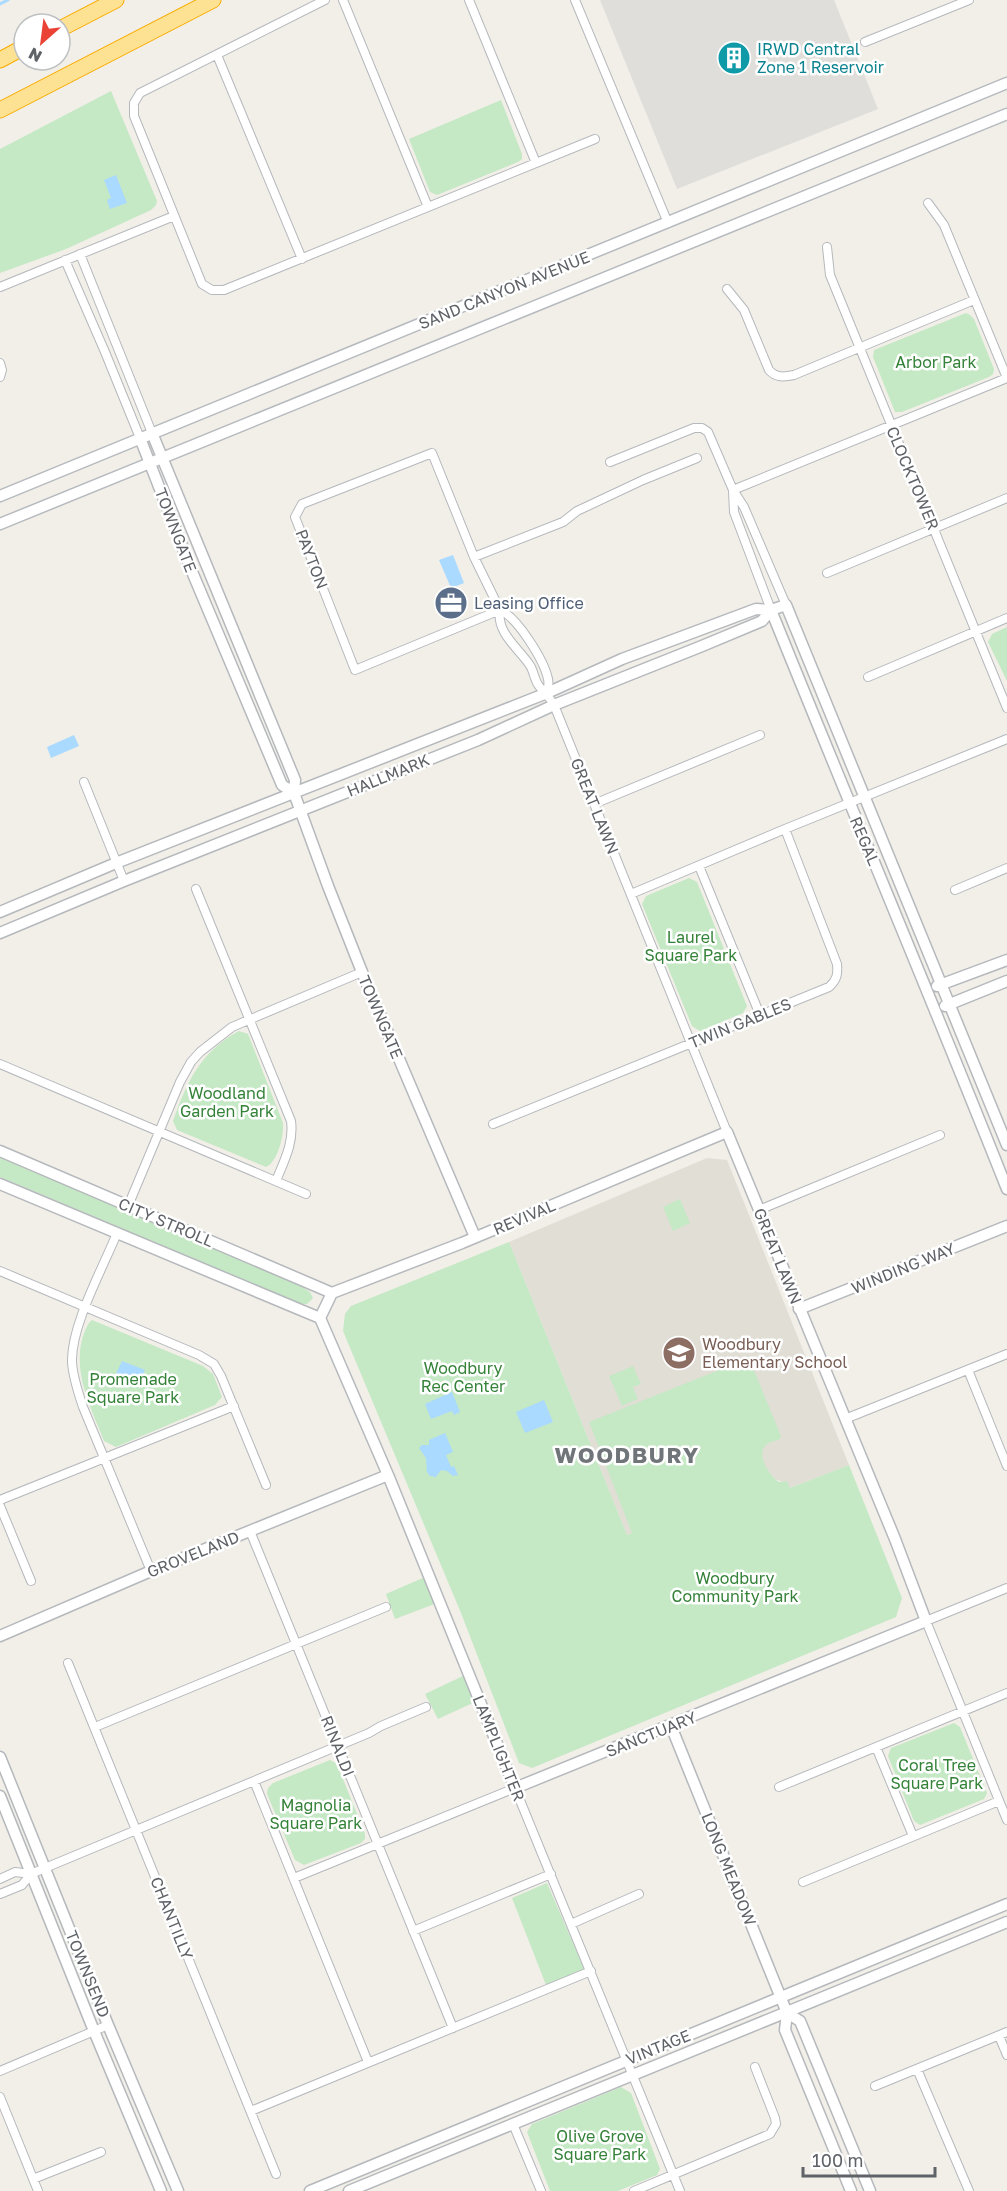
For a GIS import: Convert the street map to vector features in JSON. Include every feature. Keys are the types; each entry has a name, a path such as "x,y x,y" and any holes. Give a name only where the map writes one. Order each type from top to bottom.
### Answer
{"highway":[{"path":"72,23 116,0"},
{"path":"0,110 213,0"}],"street":[{"path":"325,0 140,93 134,103 134,116 202,284 212,290 224,290 595,139"},
{"path":"343,0 428,207"},
{"path":"469,0 536,163"},
{"path":"576,0 668,223"},
{"path":"865,42 969,0"},
{"path":"217,55 302,259"},
{"name":"SAND CANYON AVENUE","path":"0,495 1007,83"},
{"name":"SAND CANYON AVENUE","path":"0,524 1007,114"},
{"path":"733,490 1007,378 944,225 928,204"},
{"path":"0,287 174,216"},
{"name":"CLOCKTOWER","path":"827,247 830,275 1007,708"},
{"name":"TOWNGATE","path":"80,254 295,780 294,793 300,812 362,972 475,1238"},
{"name":"TOWNGATE","path":"65,260 282,785 294,793"},
{"path":"727,289 744,310 765,364 777,376 794,375 974,300"},
{"path":"0,363 2,370 0,377"},
{"name":"REGAL","path":"610,462 686,431 702,428 708,432 733,490 744,507 786,605 1007,1145"},
{"name":"PAYTON","path":"547,693 539,686 531,665 508,639 498,618 500,610 474,557 432,453 302,504 295,517 355,670 500,610 507,613 532,643 549,680 547,693"},
{"path":"474,557 563,522 588,506 697,458"},
{"name":"REGAL","path":"733,490 734,512 771,610 849,804 936,1010 1007,1189"},
{"path":"826,573 1007,498"},
{"name":"HALLMARK","path":"0,912 116,863 547,693 615,662 756,609 771,610 786,605"},
{"name":"HALLMARK","path":"0,933 477,740 554,705 762,621 771,610"},
{"path":"868,677 1007,618"},
{"name":"GREAT LAWN","path":"547,693 554,705 1007,1820"},
{"path":"594,804 760,735"},
{"path":"631,894 1007,739"},
{"path":"84,782 124,881"},
{"name":"TWIN GABLES","path":"493,1124 829,987 837,977 837,964 785,829"},
{"path":"699,866 760,1015"},
{"path":"956,890 1007,868"},
{"path":"196,889 291,1121 291,1144 276,1181"},
{"path":"927,990 1007,960"},
{"path":"128,1206 180,1082 191,1062 220,1035 250,1018 362,972"},
{"path":"936,1010 1007,981"},
{"path":"0,1064 306,1194"},
{"name":"REVIVAL","path":"332,1293 475,1238 727,1132"},
{"path":"759,1210 940,1135"},
{"name":"CITY STROLL","path":"0,1151 332,1293"},
{"name":"CITY STROLL","path":"0,1184 320,1318"},
{"name":"WINDING WAY","path":"799,1309 1007,1226"},
{"path":"117,1233 77,1330 72,1361 83,1407 151,1571"},
{"path":"0,1271 214,1364 266,1485"},
{"path":"320,1318 332,1293"},
{"name":"LAMPLIGHTER","path":"320,1318 387,1475 680,2191"},
{"path":"845,1419 1007,1354"},
{"path":"968,1370 1007,1466"},
{"path":"0,1500 234,1406"},
{"name":"GROVELAND","path":"0,1636 151,1571 387,1475"},
{"path":"0,1506 31,1581"},
{"name":"RINALDI","path":"250,1531 453,2028"},
{"name":"SANCTUARY","path":"294,1878 1007,1588"},
{"path":"94,1727 386,1607"},
{"name":"CHANTILLY","path":"68,1663 276,2174"},
{"path":"779,1787 1007,1693"},
{"path":"0,1894 22,1885 31,1874 426,1707"},
{"name":"LONG MEADOW","path":"671,1726 786,2013 786,2030 851,2191"},
{"path":"876,1747 913,1836"},
{"name":"TOWNSEND","path":"0,1756 108,2025 178,2191"},
{"path":"254,1781 368,2062"},
{"name":"TOWNSEND","path":"0,1796 161,2191"},
{"path":"803,1882 999,1801"},
{"path":"0,1879 15,1872 31,1874"},
{"path":"413,1931 551,1874"},
{"path":"571,1924 639,1894"},
{"name":"VINTAGE","path":"310,2191 1007,1904"},
{"name":"VINTAGE","path":"349,2191 1007,1922"},
{"path":"251,2110 591,1971"},
{"name":"LONG MEADOW","path":"786,2013 800,2020 870,2191"},
{"path":"0,2071 108,2025"},
{"path":"875,2086 1003,2034 1007,2055"},
{"path":"634,2191 766,2137 774,2130 775,2118 755,2067"},
{"path":"917,2069 969,2191"},
{"path":"0,2097 38,2191"},
{"path":"513,2124 541,2191"},
{"path":"33,2179 101,2152"}],"shaded area":[{"path":"600,0 834,0 878,109 677,189"},
{"name":"Woodbury Elementary School","path":"707,1158 727,1160 849,1465 790,1488 772,1475 627,1535 509,1242"}],"green space":[{"path":"111,91 157,201 156,205 151,210 66,249 0,273 0,149"},
{"path":"501,100 522,159 437,195 430,192 409,139"},
{"name":"Arbor Park","path":"966,313 974,319 994,369 993,374 902,412 895,412 873,357 874,350"},
{"path":"1007,627 1007,681 988,642 992,634"},
{"name":"Laurel Square Park","path":"689,878 697,882 747,1006 743,1013 700,1031 692,1026 642,904 646,896"},
{"name":"Woodland Garden Park","path":"239,1031 248,1034 283,1123 277,1154 266,1167 177,1130 173,1121 190,1081 205,1058 214,1048"},
{"path":"0,1158 291,1280 310,1292 313,1298 307,1304 302,1304 0,1177"},
{"path":"680,1199 690,1223 673,1231 663,1207"},
{"path":"509,1242 627,1535 632,1533 589,1422 749,1358 781,1436 780,1439 767,1444 763,1449 763,1460 768,1471 779,1482 787,1481 790,1488 849,1465 902,1598 896,1617 532,1768 519,1763 461,1613 343,1331 345,1314 351,1306"},
{"name":"Promenade Square Park","path":"92,1320 203,1366 213,1374 222,1397 215,1405 116,1447 104,1441 84,1390 81,1376 80,1349 83,1336"},
{"path":"633,1366 641,1384 633,1387 638,1399 622,1406 609,1376"},
{"path":"425,1577 437,1603 395,1619 386,1594"},
{"path":"465,1675 477,1701 438,1719 425,1694"},
{"name":"Coral Tree Square Park","path":"954,1723 960,1727 987,1793 984,1799 920,1825 914,1821 888,1756 891,1748"},
{"name":"Magnolia Square Park","path":"330,1760 337,1764 365,1839 361,1843 304,1865 295,1860 267,1794 268,1788 273,1783"},
{"path":"547,1883 585,1971 546,1985 512,1898"},
{"name":"Olive Grove Square Park","path":"621,2087 631,2093 660,2169 657,2175 618,2191 550,2191 527,2132 532,2124"}],"water":[{"path":"116,175 127,203 110,209 107,200 111,198 104,180"},
{"path":"453,555 464,583 451,588 439,560"},
{"path":"74,735 79,746 51,758 47,747"},
{"path":"122,1361 145,1370 139,1383 116,1374"},
{"path":"452,1392 460,1412 454,1415 452,1411 431,1419 425,1404"},
{"path":"544,1400 553,1422 525,1433 516,1412"},
{"path":"445,1433 453,1452 446,1455 451,1467 454,1466 458,1475 453,1476 441,1470 436,1477 430,1476 427,1472 426,1458 419,1448 422,1445 429,1445 429,1440"}],"waterway":[{"path":"0,4 8,0"}],"place":[{"name":"IRWD Central Zone 1 Reservoir","path":"734,58"},
{"name":"Leasing Office","path":"451,603"},
{"name":"Woodbury Elementary School","path":"679,1353"}],"district":[{"name":"WOODBURY","path":"627,1455"}],"park label":[{"name":"Woodbury Rec Center","path":"463,1377"},
{"name":"Woodbury Community Park","path":"735,1587"}]}
